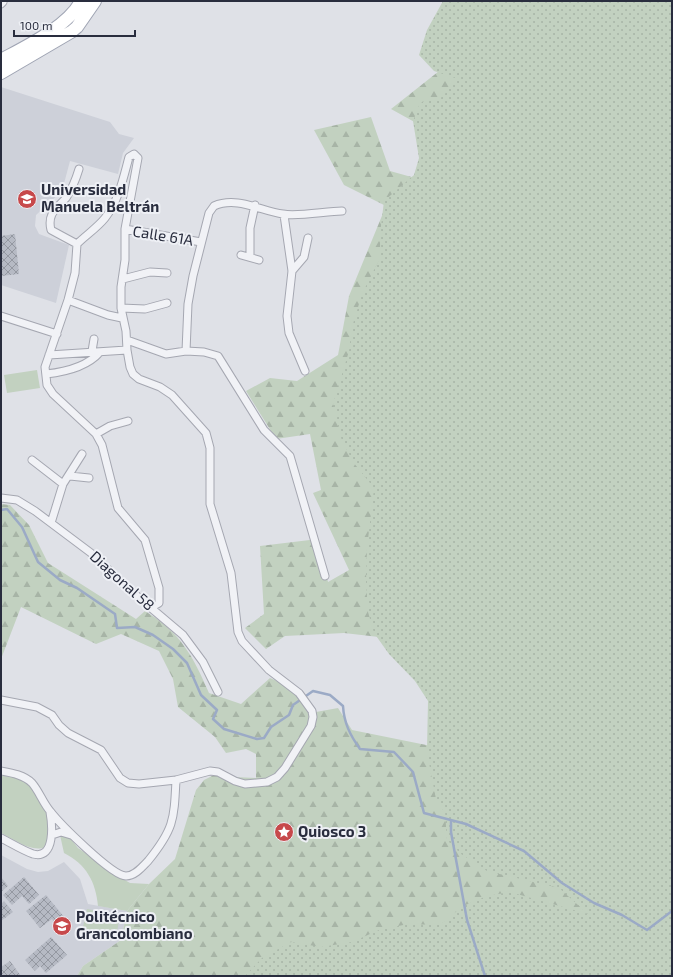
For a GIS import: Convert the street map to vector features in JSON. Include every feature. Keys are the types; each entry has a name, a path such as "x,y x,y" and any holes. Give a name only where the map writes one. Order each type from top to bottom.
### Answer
{"main road":[{"path":"2,57 52,30 69,16 81,1"},
{"path":"1,73 71,32 77,27 95,1"}],"street":[{"path":"1,700 37,707 52,715 68,733 101,750 120,778 128,783 139,784 176,780 210,771 218,772 235,781 246,784 256,784 272,779 285,768 312,726 313,717 308,704 299,693 269,670 242,640 238,632 231,573 210,504 210,448 206,433 172,395 160,388 139,380 133,374 127,350 127,340 121,308 125,260 125,229 138,158 134,154 129,157 118,197 113,207 104,219 77,244 75,273 68,300 45,368 47,385 53,394 85,422 96,434 102,445 118,508 145,540 159,588 159,603 152,608"},
{"path":"77,244 51,230 49,222 51,212 66,197 76,181 79,169"},
{"path":"186,351 188,304 193,276 209,213 214,206 227,203 255,206 284,214 342,211"},
{"path":"250,257 250,228 255,206"},
{"path":"284,214 292,271 286,316 290,333 306,371"},
{"name":"Calle 61A","path":"125,229 201,242"},
{"path":"292,271 300,264 304,257 308,238"},
{"path":"241,255 259,260"},
{"path":"123,279 150,272 167,273"},
{"path":"68,300 108,315 122,318"},
{"path":"121,308 145,308 167,303"},
{"path":"1,316 57,334"},
{"path":"92,351 94,339"},
{"path":"127,340 166,354 186,351 204,352 218,356 264,430 290,456 325,576"},
{"path":"49,355 92,351 100,352 127,350"},
{"path":"46,374 70,369 94,359 100,352"},
{"path":"96,434 110,426 128,421"},
{"path":"51,523 63,484 70,476 82,454"},
{"path":"32,460 63,484"},
{"path":"70,476 89,478"},
{"name":"Diagonal 58","path":"1,498 17,500 91,553 131,591 183,635 194,647 212,677 218,692"},
{"path":"1,771 20,776 32,783 50,811 75,837 114,871 121,875 132,875 144,865 169,831 174,812 176,780"},
{"path":"1,838 36,854 44,852 49,846 52,835 50,811"},
{"path":"52,835 63,832 75,837"}],"shaded area":[{"name":"Universidad Manuela Beltrán","path":"1,87 110,122 119,134 134,138 123,153 118,174 70,161 62,191 36,215 35,226 39,234 69,245 56,303 1,285"},
{"name":"Politécnico Grancolombiano","path":"1,855 27,869 38,872 48,871 64,862 80,879 88,904 127,911 121,940 83,966 77,976 1,976"}],"green space":[{"path":"440,1 672,1 672,976 77,976 83,966 121,940 127,911 149,884 175,859 196,790 204,780 212,776 256,778 256,754 246,749 226,753 215,737 178,707 173,679 159,651 121,634 96,644 21,607 1,659 1,504 10,505 29,525 48,563 136,619 145,611 157,619 177,637 184,646 209,693 241,704 270,678 302,692 316,712 338,708 352,730 446,749 527,654 344,633 285,636 266,649 245,628 264,614 260,546 318,539 328,582 349,570 313,493 321,490 310,434 276,439 246,391 270,378 297,381 338,355 349,296 386,206 344,185 314,130 371,117 390,171 433,183 456,145 391,109 453,60 532,29"},
{"path":"443,1 672,1 672,976 245,976 262,958 291,942 321,947 352,942 379,930 408,924 440,925 463,906 487,896 510,892 588,914 559,888 487,871 461,854 447,840 445,813 436,799 427,749 428,701 415,681 389,654 374,633 368,612 366,581 367,548 374,488 353,462 341,438 333,404 349,351 352,327 362,294 380,258 380,234 384,201 414,175 419,158 413,121 420,103 442,97 458,79 434,71 419,55 427,30"},
{"path":"37,370 40,388 7,393 4,375"},
{"path":"1,776 22,780 37,794 49,822 50,837 46,847 29,847 1,833"},
{"path":"60,835 66,835 78,848 130,883 149,884 127,911 98,906 95,889 92,882 84,868 72,857 64,853"},
{"path":"87,909 120,915 116,938 82,931"}],"building":[{"path":"15,234 19,274 1,276 1,236"},
{"path":"1,877 8,886 1,892"},
{"path":"24,877 39,895 29,904 22,896 12,905 3,895"},
{"path":"46,895 65,918 56,925 52,919 40,928 26,911"},
{"path":"4,901 13,912 1,921 1,904"},
{"path":"51,937 67,955 46,973 40,966 35,971 25,960"},
{"path":"10,961 21,976 1,976 1,967"}],"waterway":[{"path":"1,510 7,509 22,527 38,562 60,580 77,588 115,614 117,628 135,627 153,635 173,649 187,663 201,695 217,710 213,719 224,729 257,739 264,738 271,727 289,715 293,705 313,691 330,695 343,706 348,729 360,749 394,752 413,772 424,813 466,824 524,851 562,883 594,903 622,915 647,930 672,911"},
{"path":"451,820 451,832 467,920 485,976"}],"place":[{"name":"Universidad Manuela Beltrán","path":"27,199"},
{"name":"Quiosco 3","path":"284,832"},
{"name":"Politécnico Grancolombiano","path":"62,926"}]}
